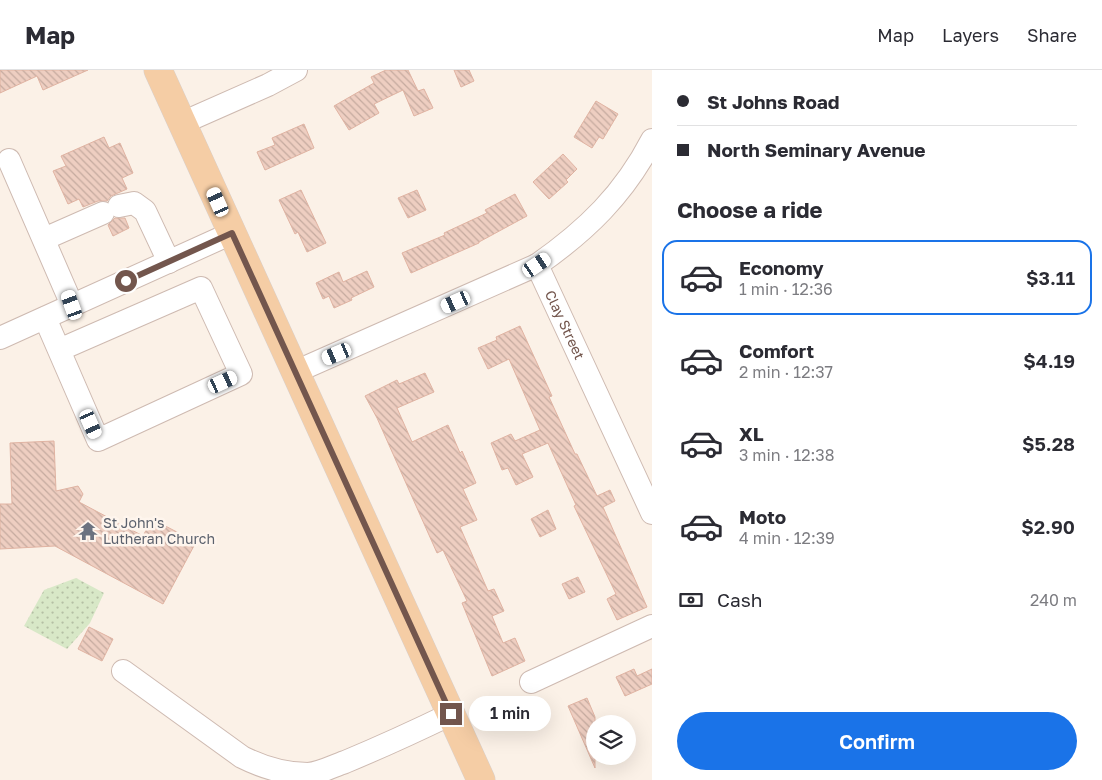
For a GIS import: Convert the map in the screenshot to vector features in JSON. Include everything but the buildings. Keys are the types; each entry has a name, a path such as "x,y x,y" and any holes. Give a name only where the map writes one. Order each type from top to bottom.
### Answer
{"main road":[{"path":"158,70 480,780"}],"street":[{"path":"182,123 268,85 296,70"},
{"path":"295,372 537,265 592,222 622,188 652,140"},
{"path":"9,160 72,305"},
{"path":"44,239 111,210 134,203 145,211 166,263 177,298"},
{"path":"0,338 232,233"},
{"name":"Clay Street","path":"537,265 645,478 652,513"},
{"path":"45,318 98,440 241,374 201,288 59,350"},
{"path":"531,682 652,626"},
{"path":"123,671 242,757 258,765 293,772 309,774 324,771 451,714"}],"green space":[{"path":"76,578 104,593 90,623 67,649 24,626 44,590"}],"place":[{"name":"St John's Lutheran Church","path":"88,531"}],"route":[{"path":"126,281 232,233 451,714"}]}
